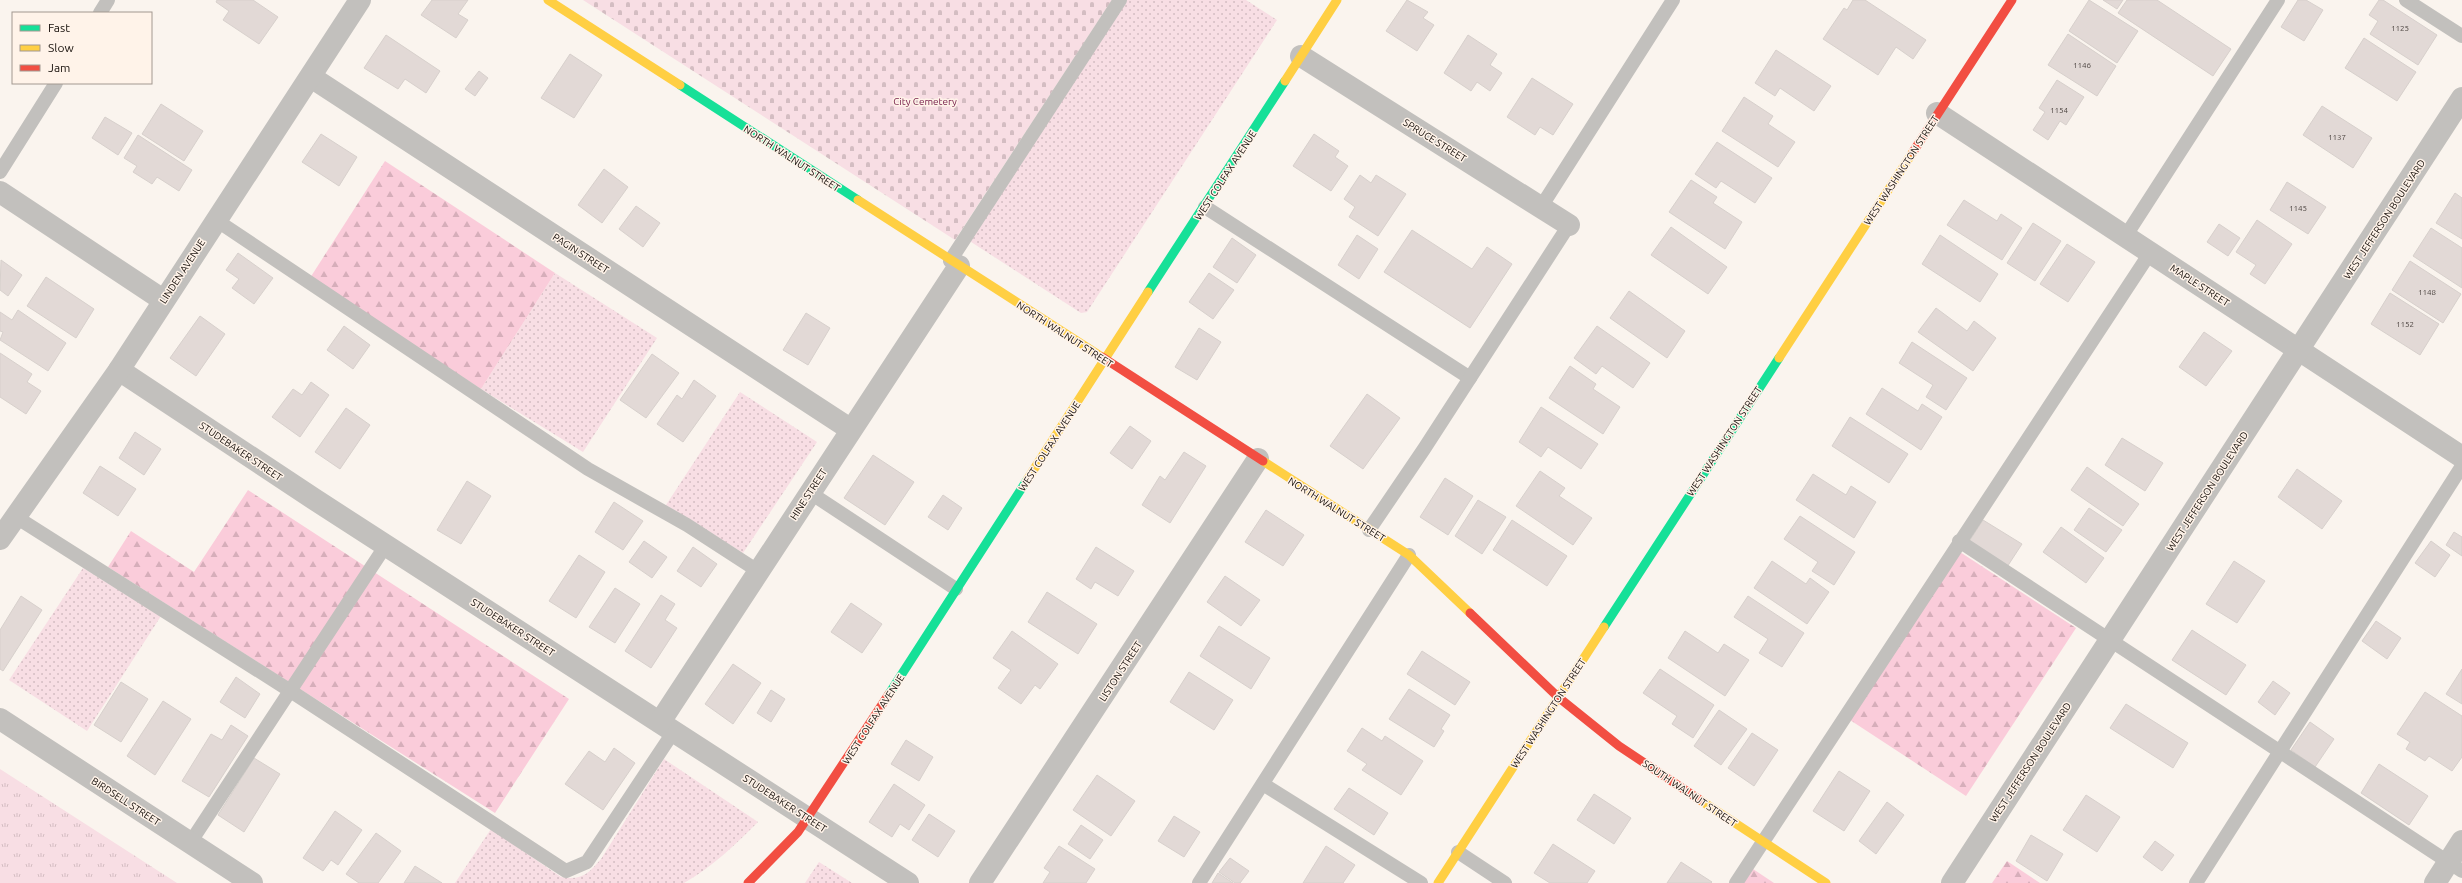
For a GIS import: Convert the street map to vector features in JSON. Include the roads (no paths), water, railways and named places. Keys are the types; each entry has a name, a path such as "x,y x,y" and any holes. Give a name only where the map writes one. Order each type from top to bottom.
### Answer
{"street":[{"name":"LINDEN AVENUE","path":"0,539 119,370 163,300 311,77 360,0"},
{"name":"NORTH WALNUT STREET","path":"548,0 1409,555 1558,697"},
{"name":"WEST COLFAX AVENUE","path":"748,883 775,858 808,818 1205,207 1337,0"},
{"name":"WEST WASHINGTON STREET","path":"1438,883 1937,113 2012,0"},
{"name":"SPRUCE STREET","path":"1301,56 1569,225"},
{"name":"PAGIN STREET","path":"311,77 850,429"},
{"name":"WEST JEFFERSON BOULEVARD","path":"1952,883 2462,98"},
{"name":"MAPLE STREET","path":"1937,113 2462,457"},
{"path":"0,192 163,300"},
{"name":"HINE STREET","path":"667,727 758,571 850,429 954,263"},
{"name":"STUDEBAKER STREET","path":"119,370 908,883"},
{"name":"LISTON STREET","path":"980,883 1258,459"},
{"name":"SOUTH WALNUT STREET","path":"1558,697 1620,746 1826,883"},
{"name":"BIRDSELL STREET","path":"0,719 252,883"},
{"path":"2435,883 2455,866 2462,841"}],"lane":[{"path":"101,12 108,0"},
{"path":"954,263 1120,0"},
{"path":"1541,206 1673,0"},
{"path":"2125,237 2278,0"},
{"path":"2406,0 2462,36"},
{"path":"0,172 55,84"},
{"path":"1205,207 1470,378"},
{"path":"216,220 588,470 687,525 758,571"},
{"path":"1369,530 1569,225"},
{"path":"1736,883 1959,541 2150,253"},
{"path":"2196,883 2462,466"},
{"path":"809,492 956,589"},
{"path":"16,517 290,690 566,871 588,862 667,727"},
{"path":"1959,541 2455,866"},
{"path":"190,843 386,544"},
{"path":"1199,883 1409,555"},
{"path":"1263,784 1421,883"},
{"path":"1458,852 1505,883"}],"park label":[{"name":"City Cemetery","path":"925,101"}]}
